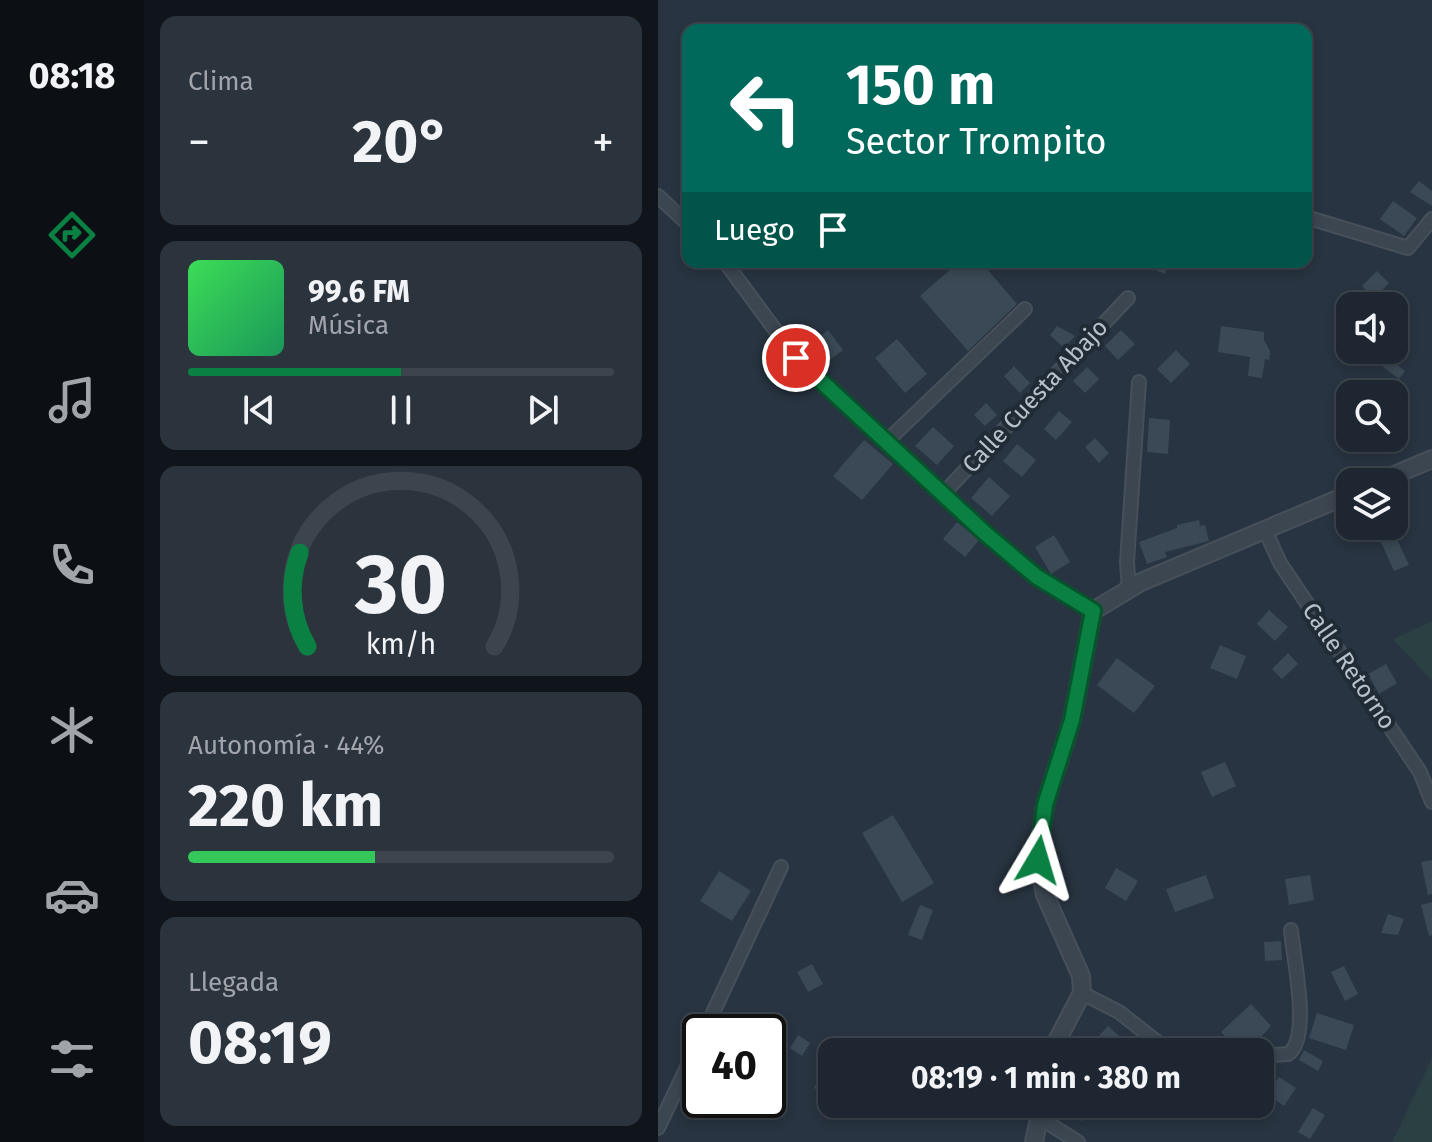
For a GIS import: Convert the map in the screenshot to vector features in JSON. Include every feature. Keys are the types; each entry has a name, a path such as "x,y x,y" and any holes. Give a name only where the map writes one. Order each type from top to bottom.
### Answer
{"street":[{"path":"658,196 682,218"},
{"path":"1312,219 1408,248 1432,219"},
{"path":"729,268 796,358 1037,577 1093,611"},
{"name":"Calle Cuesta Abajo","path":"943,494 1128,298"},
{"path":"887,441 1025,309"},
{"path":"1129,590 1127,562 1139,382"},
{"path":"1408,469 1432,459"},
{"path":"1058,1038 1082,993 1081,976 1045,895 1038,860 1045,805 1072,720 1093,611 1129,590 1336,500"},
{"name":"Calle Retorno","path":"1265,530 1280,563 1420,772 1432,802"},
{"path":"712,1014 781,867"},
{"path":"1274,1055 1288,1054 1298,1040 1300,1002 1291,930"},
{"path":"1082,993 1119,1012 1152,1038"},
{"path":"658,1128 682,1078"},
{"path":"1034,1142 1039,1118"},
{"path":"1049,1118 1078,1142"}],"green space":[{"path":"1432,621 1432,681 1393,639"},
{"path":"1432,1058 1432,1142 1392,1142"}],"building":[{"path":"1419,181 1432,191 1432,206 1410,192"},
{"path":"1393,201 1417,218 1404,236 1380,219"},
{"path":"952,268 986,268 1017,304 968,351 920,296"},
{"path":"1150,268 1167,268 1165,274"},
{"path":"1377,271 1389,283 1381,292 1368,292 1362,286"},
{"path":"1057,326 1075,336 1064,348 1050,335"},
{"path":"1221,326 1264,332 1264,340 1270,351 1269,360 1265,359 1262,378 1248,376 1250,357 1218,352"},
{"path":"828,330 843,350 822,366 807,346"},
{"path":"1121,330 1135,344 1118,360 1105,346"},
{"path":"897,339 927,374 905,393 875,358"},
{"path":"1176,350 1190,364 1171,383 1157,369"},
{"path":"1379,364 1396,364 1405,371 1399,379"},
{"path":"1014,366 1030,383 1020,393 1004,376"},
{"path":"1087,367 1099,379 1085,393 1073,381"},
{"path":"986,403 997,415 985,426 974,415"},
{"path":"1059,411 1072,422 1056,440 1044,429"},
{"path":"1149,418 1170,420 1168,454 1147,452"},
{"path":"933,427 954,446 937,465 915,446"},
{"path":"1095,438 1109,453 1099,463 1085,447"},
{"path":"864,440 893,464 862,500 833,476"},
{"path":"1017,444 1036,460 1022,477 1003,461"},
{"path":"989,477 1010,496 992,516 971,498"},
{"path":"1199,520 1200,526 1205,525 1209,541 1165,552 1167,557 1147,564 1139,542 1177,528 1177,525"},
{"path":"957,522 979,540 965,557 943,539"},
{"path":"1054,535 1070,562 1051,574 1035,547"},
{"path":"1397,540 1409,565 1394,571 1381,542"},
{"path":"1269,610 1288,627 1275,641 1257,624"},
{"path":"1220,645 1246,656 1237,679 1210,668"},
{"path":"1288,653 1298,664 1282,679 1272,669"},
{"path":"1117,658 1155,686 1134,713 1097,685"},
{"path":"1386,664 1397,683 1379,694 1368,674"},
{"path":"1225,762 1236,786 1212,797 1201,772"},
{"path":"893,815 934,883 902,902 862,833"},
{"path":"1432,860 1432,894 1428,895 1421,862"},
{"path":"1116,868 1138,881 1126,901 1105,888"},
{"path":"719,871 751,891 732,921 700,901"},
{"path":"1206,875 1214,898 1175,912 1166,889"},
{"path":"1310,875 1314,900 1289,905 1285,879"},
{"path":"1432,902 1432,935 1429,936 1421,905"},
{"path":"920,905 933,910 922,940 908,935"},
{"path":"1388,914 1404,919 1398,935 1381,933"},
{"path":"1281,941 1282,960 1265,961 1264,942"},
{"path":"812,964 823,984 808,992 797,972"},
{"path":"1344,966 1358,994 1345,1001 1331,972"},
{"path":"1251,1004 1271,1026 1260,1038 1227,1038 1221,1032"},
{"path":"1317,1013 1354,1025 1346,1050 1309,1038"},
{"path":"1108,1026 1121,1038 1097,1038"},
{"path":"798,1035 810,1043 802,1056 790,1048"},
{"path":"1304,1050 1323,1061 1318,1071 1299,1060"},
{"path":"1279,1077 1296,1088 1284,1106 1274,1099 1274,1084"},
{"path":"1313,1108 1325,1115 1310,1139 1298,1132"}],"route":[{"path":"796,358 986,534 1037,577 1093,611 1072,720 1045,805 1038,860"}]}
